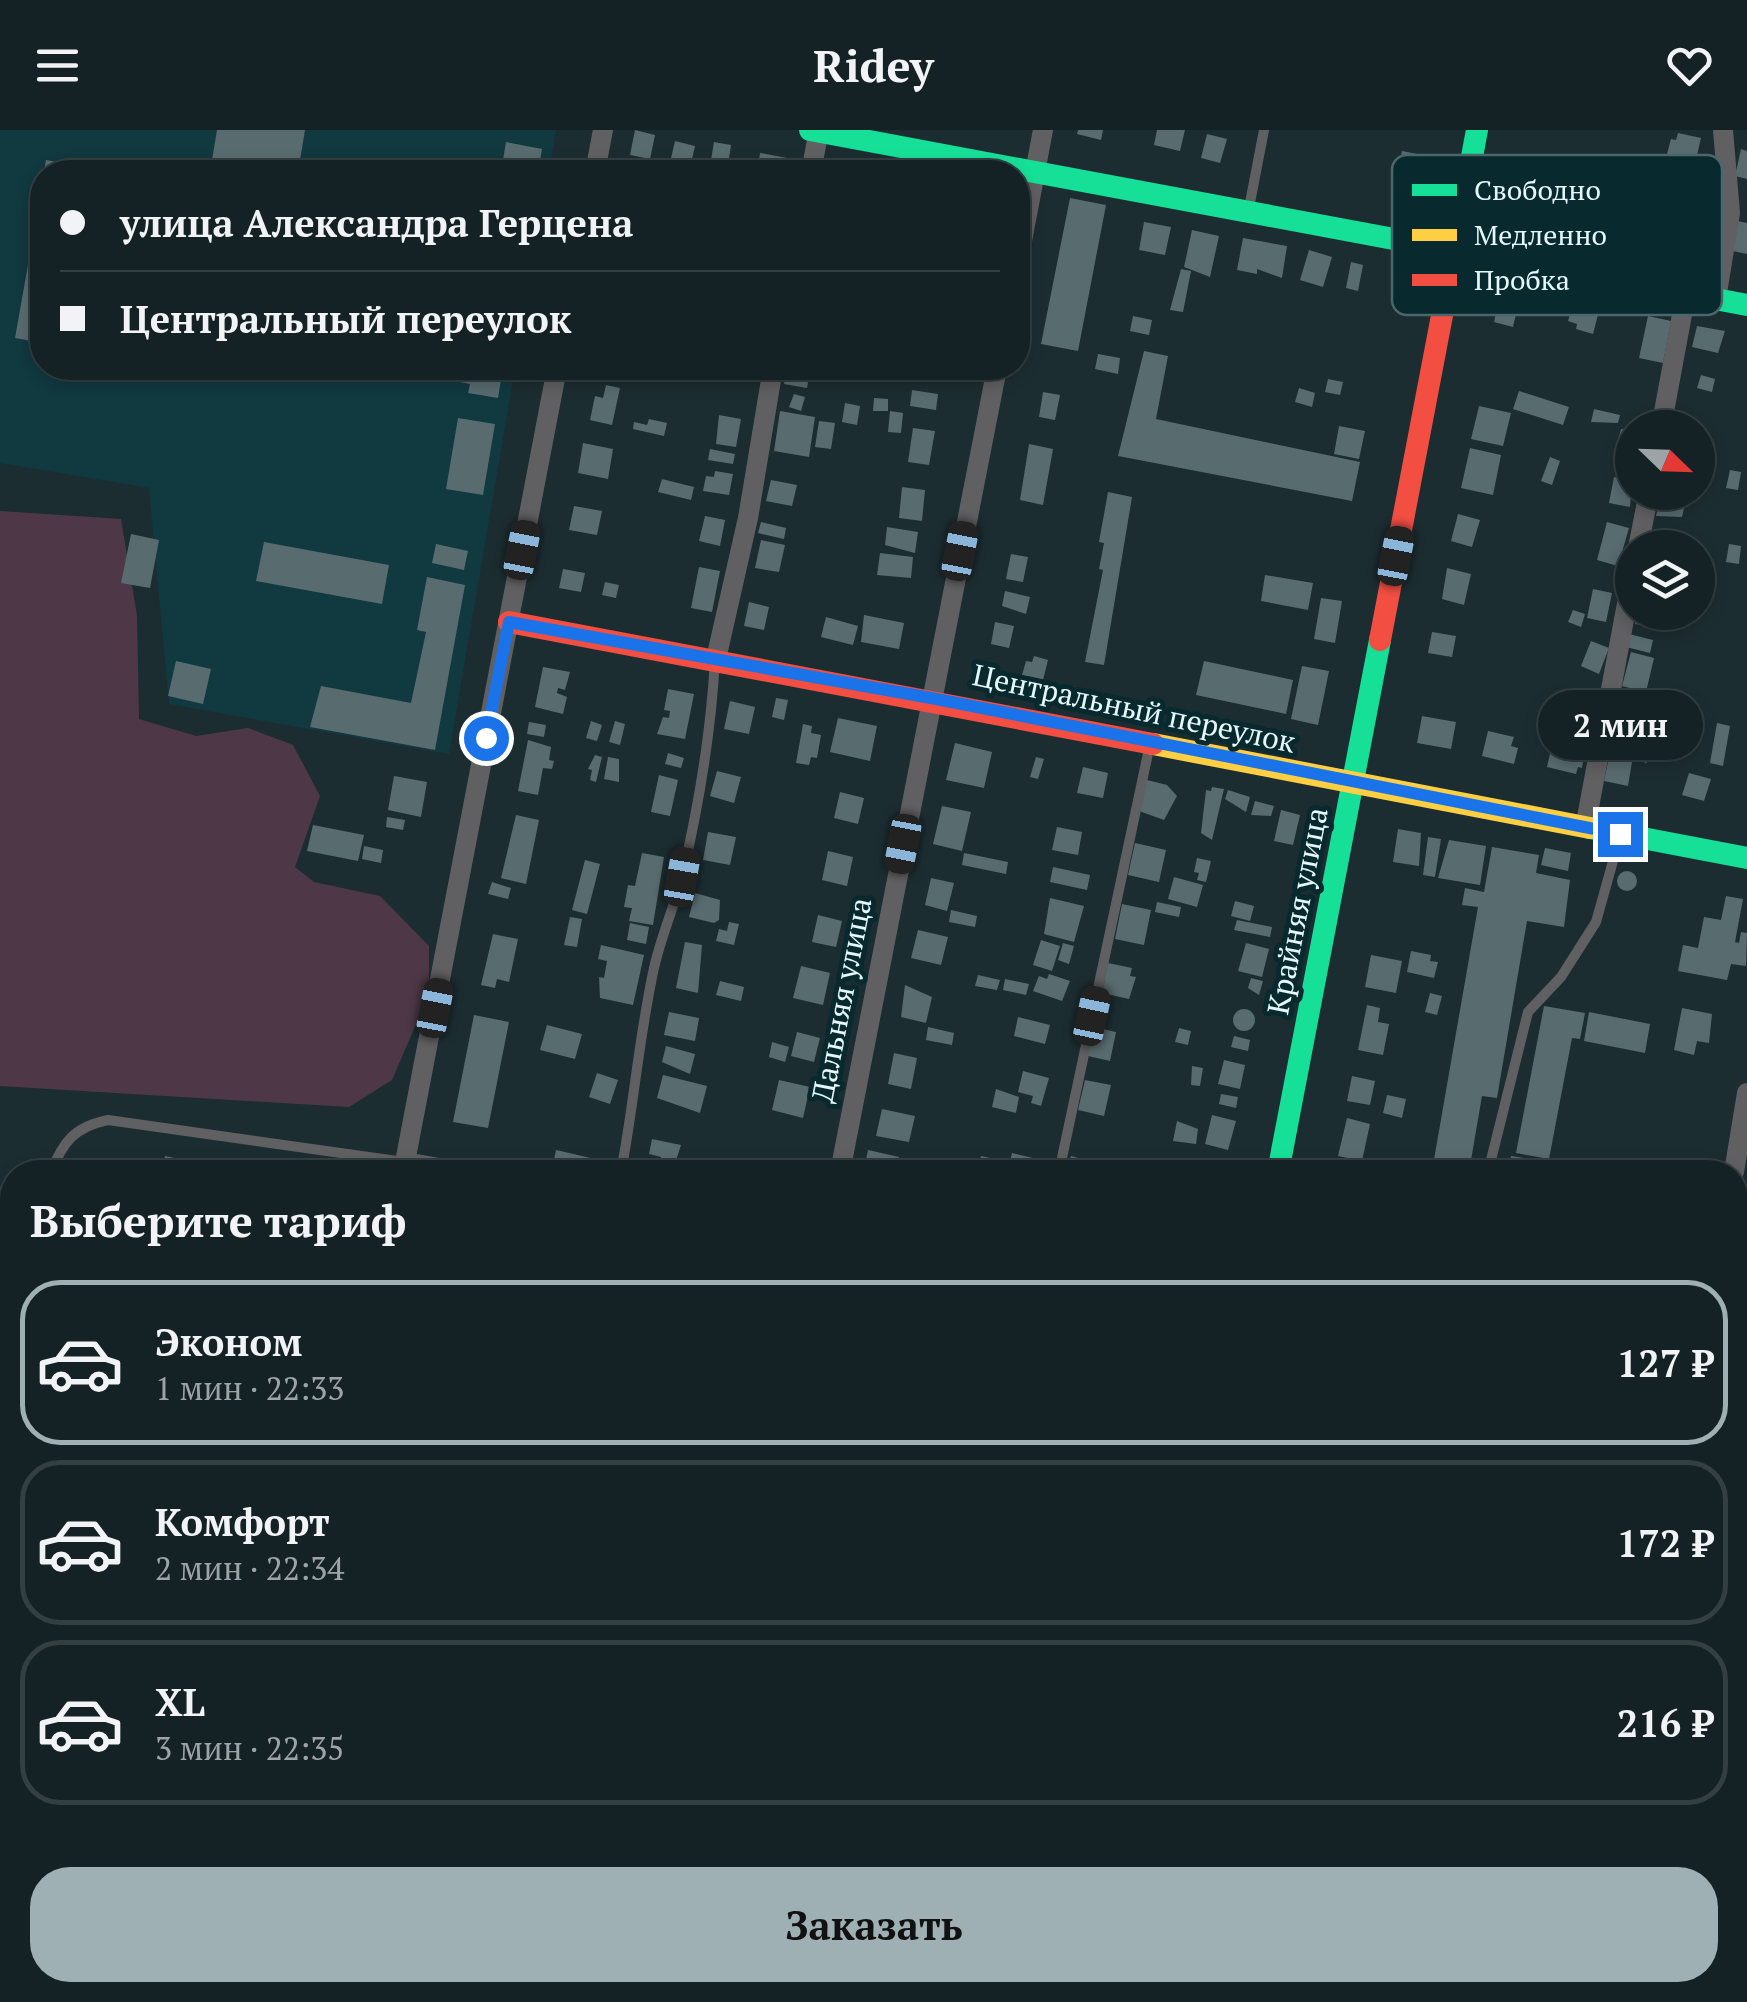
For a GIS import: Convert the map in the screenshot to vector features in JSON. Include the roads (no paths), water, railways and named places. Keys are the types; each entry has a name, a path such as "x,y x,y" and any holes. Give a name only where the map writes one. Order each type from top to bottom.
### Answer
{"street":[{"path":"597,160 603,130"},
{"path":"1030,200 1043,130"},
{"name":"Крайняя улица","path":"1472,155 1477,130"},
{"path":"1722,262 1730,213 1723,130"},
{"path":"812,160 816,131 964,160"},
{"path":"1030,173 1392,239"},
{"path":"1722,300 1747,305"},
{"name":"Крайняя улица","path":"1280,1160 1442,315"},
{"path":"1664,410 1682,315"},
{"path":"405,1160 556,380"},
{"path":"716,660 748,518 771,380"},
{"name":"Дальняя улица","path":"842,1160 994,380"},
{"name":"Центральный переулок","path":"509,622 931,698 1352,785 1747,858"},
{"path":"1585,828 1622,630"},
{"path":"1736,1160 1747,1092"}],"lane":[{"path":"1248,213 1264,130"},
{"path":"623,1160 642,1062 643,1022 685,860 712,710 716,660"},
{"path":"1062,1160 1150,743"},
{"path":"1491,1160 1528,1012 1561,977 1596,922 1620,834"},
{"path":"58,1160 70,1136 108,1120 391,1160"}]}
